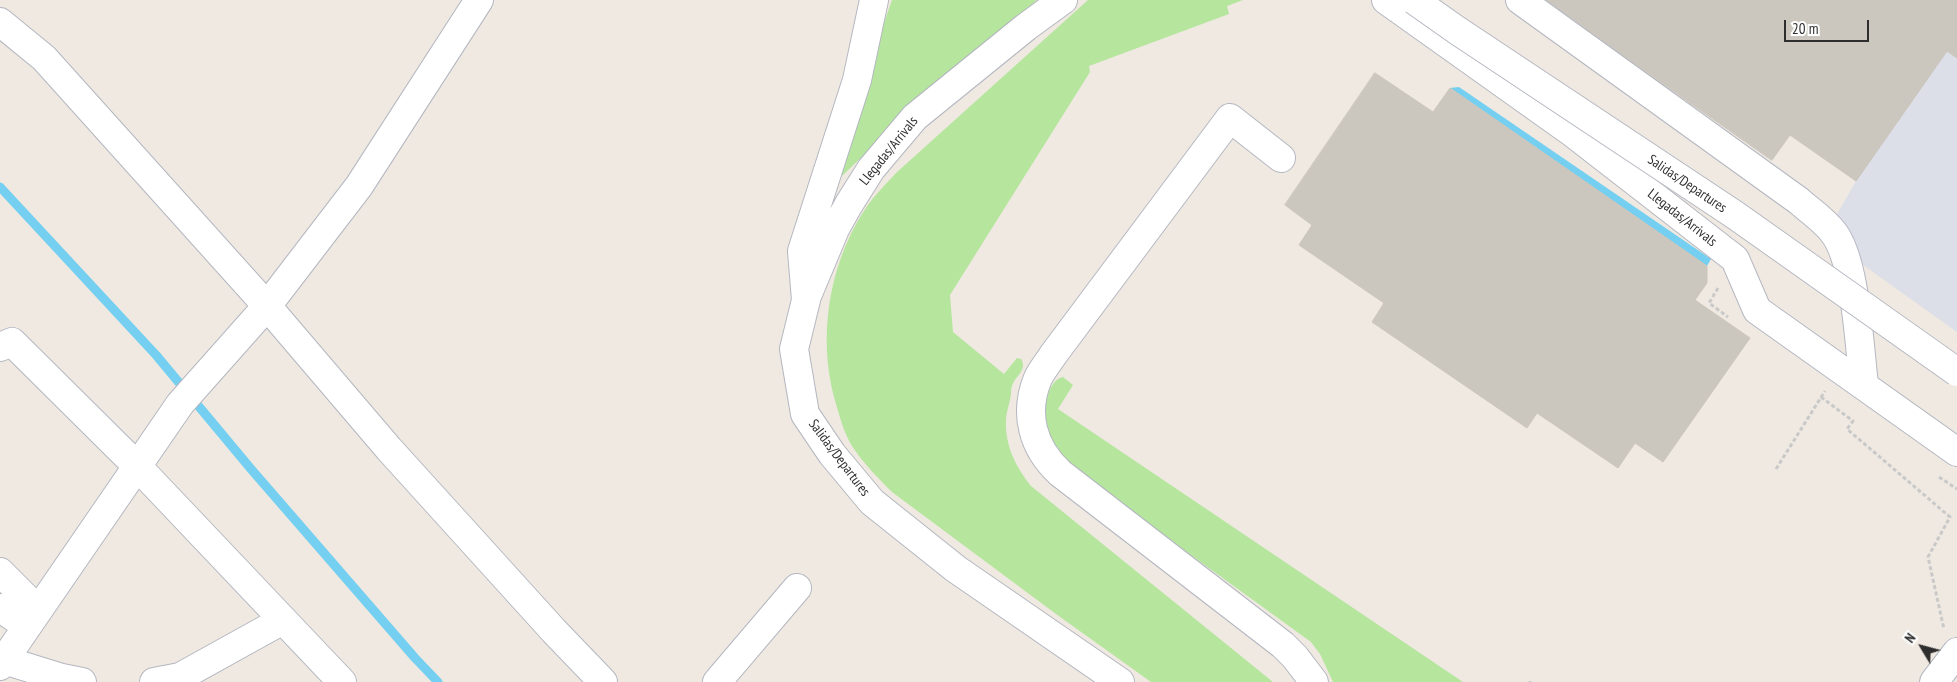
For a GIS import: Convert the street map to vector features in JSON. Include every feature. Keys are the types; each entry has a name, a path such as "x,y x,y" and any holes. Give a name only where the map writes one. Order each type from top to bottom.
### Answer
{"lane":[{"path":"82,682 2,663 180,404 267,306 359,186 479,0"},
{"name":"Salidas/Departures","path":"874,0 858,80 802,251 806,300 794,349 805,414 832,454 872,502 956,569 1120,682"},
{"name":"Llegadas/Arrivals","path":"806,300 835,229 871,169 916,117 1026,27 1063,0"},
{"name":"Llegadas/Arrivals","path":"1386,0 1570,131 1735,259 1757,310 1864,384 1957,452"},
{"name":"Salidas/Departures","path":"1414,0 1735,215 1957,372"},
{"path":"1520,0 1799,201 1833,232 1845,252 1864,384"},
{"path":"0,22 44,58 267,306 389,449 554,631 603,682"},
{"path":"1282,158 1230,118 1053,355 1038,378 1030,416 1033,432 1048,462 1283,646 1295,657 1314,682"},
{"path":"0,347 12,342 138,466 342,682"},
{"path":"0,572 33,618"},
{"path":"717,682 796,588"},
{"path":"0,608 33,618"},
{"path":"154,682 180,677 283,620"},
{"path":"1934,682 1951,644"}],"path":[{"path":"1776,468 1828,385"},
{"path":"1821,397 1853,421 1847,429 1950,517 1928,557 1951,644"}],"shaded area":[{"path":"1543,0 1957,0 1957,332 1824,237 1856,181 1790,135 1772,160"}],"green space":[{"path":"892,0 1037,0 891,129 843,175 837,177 831,173"},
{"path":"1088,0 1243,0 1227,6 1229,14 1089,66 1090,72 950,295 953,332 1004,374 1017,358 1021,359 1023,363 1022,370 1011,388 1006,430 1012,456 1031,486 1273,682 1151,682 892,492 876,476 852,446 834,397 829,374 827,350 830,302 841,256 862,214 896,173"},
{"path":"1063,377 1073,385 1058,409 1463,682 1333,682 1320,654 1311,642 1061,461 1049,441 1045,415 1051,387"}],"water":[{"path":"1459,87 1711,259 1707,266 1450,88"}],"building":[{"path":"1543,0 1957,0 1957,58 1947,51 1856,181 1790,135 1772,160"},
{"path":"1375,73 1433,112 1450,88 1707,266 1707,283 1695,300 1750,338 1663,462 1635,443 1618,468 1537,413 1527,428 1372,322 1384,303 1299,245 1312,225 1285,205"}],"waterway":[{"path":"0,187 156,355 251,469 438,682"}]}
